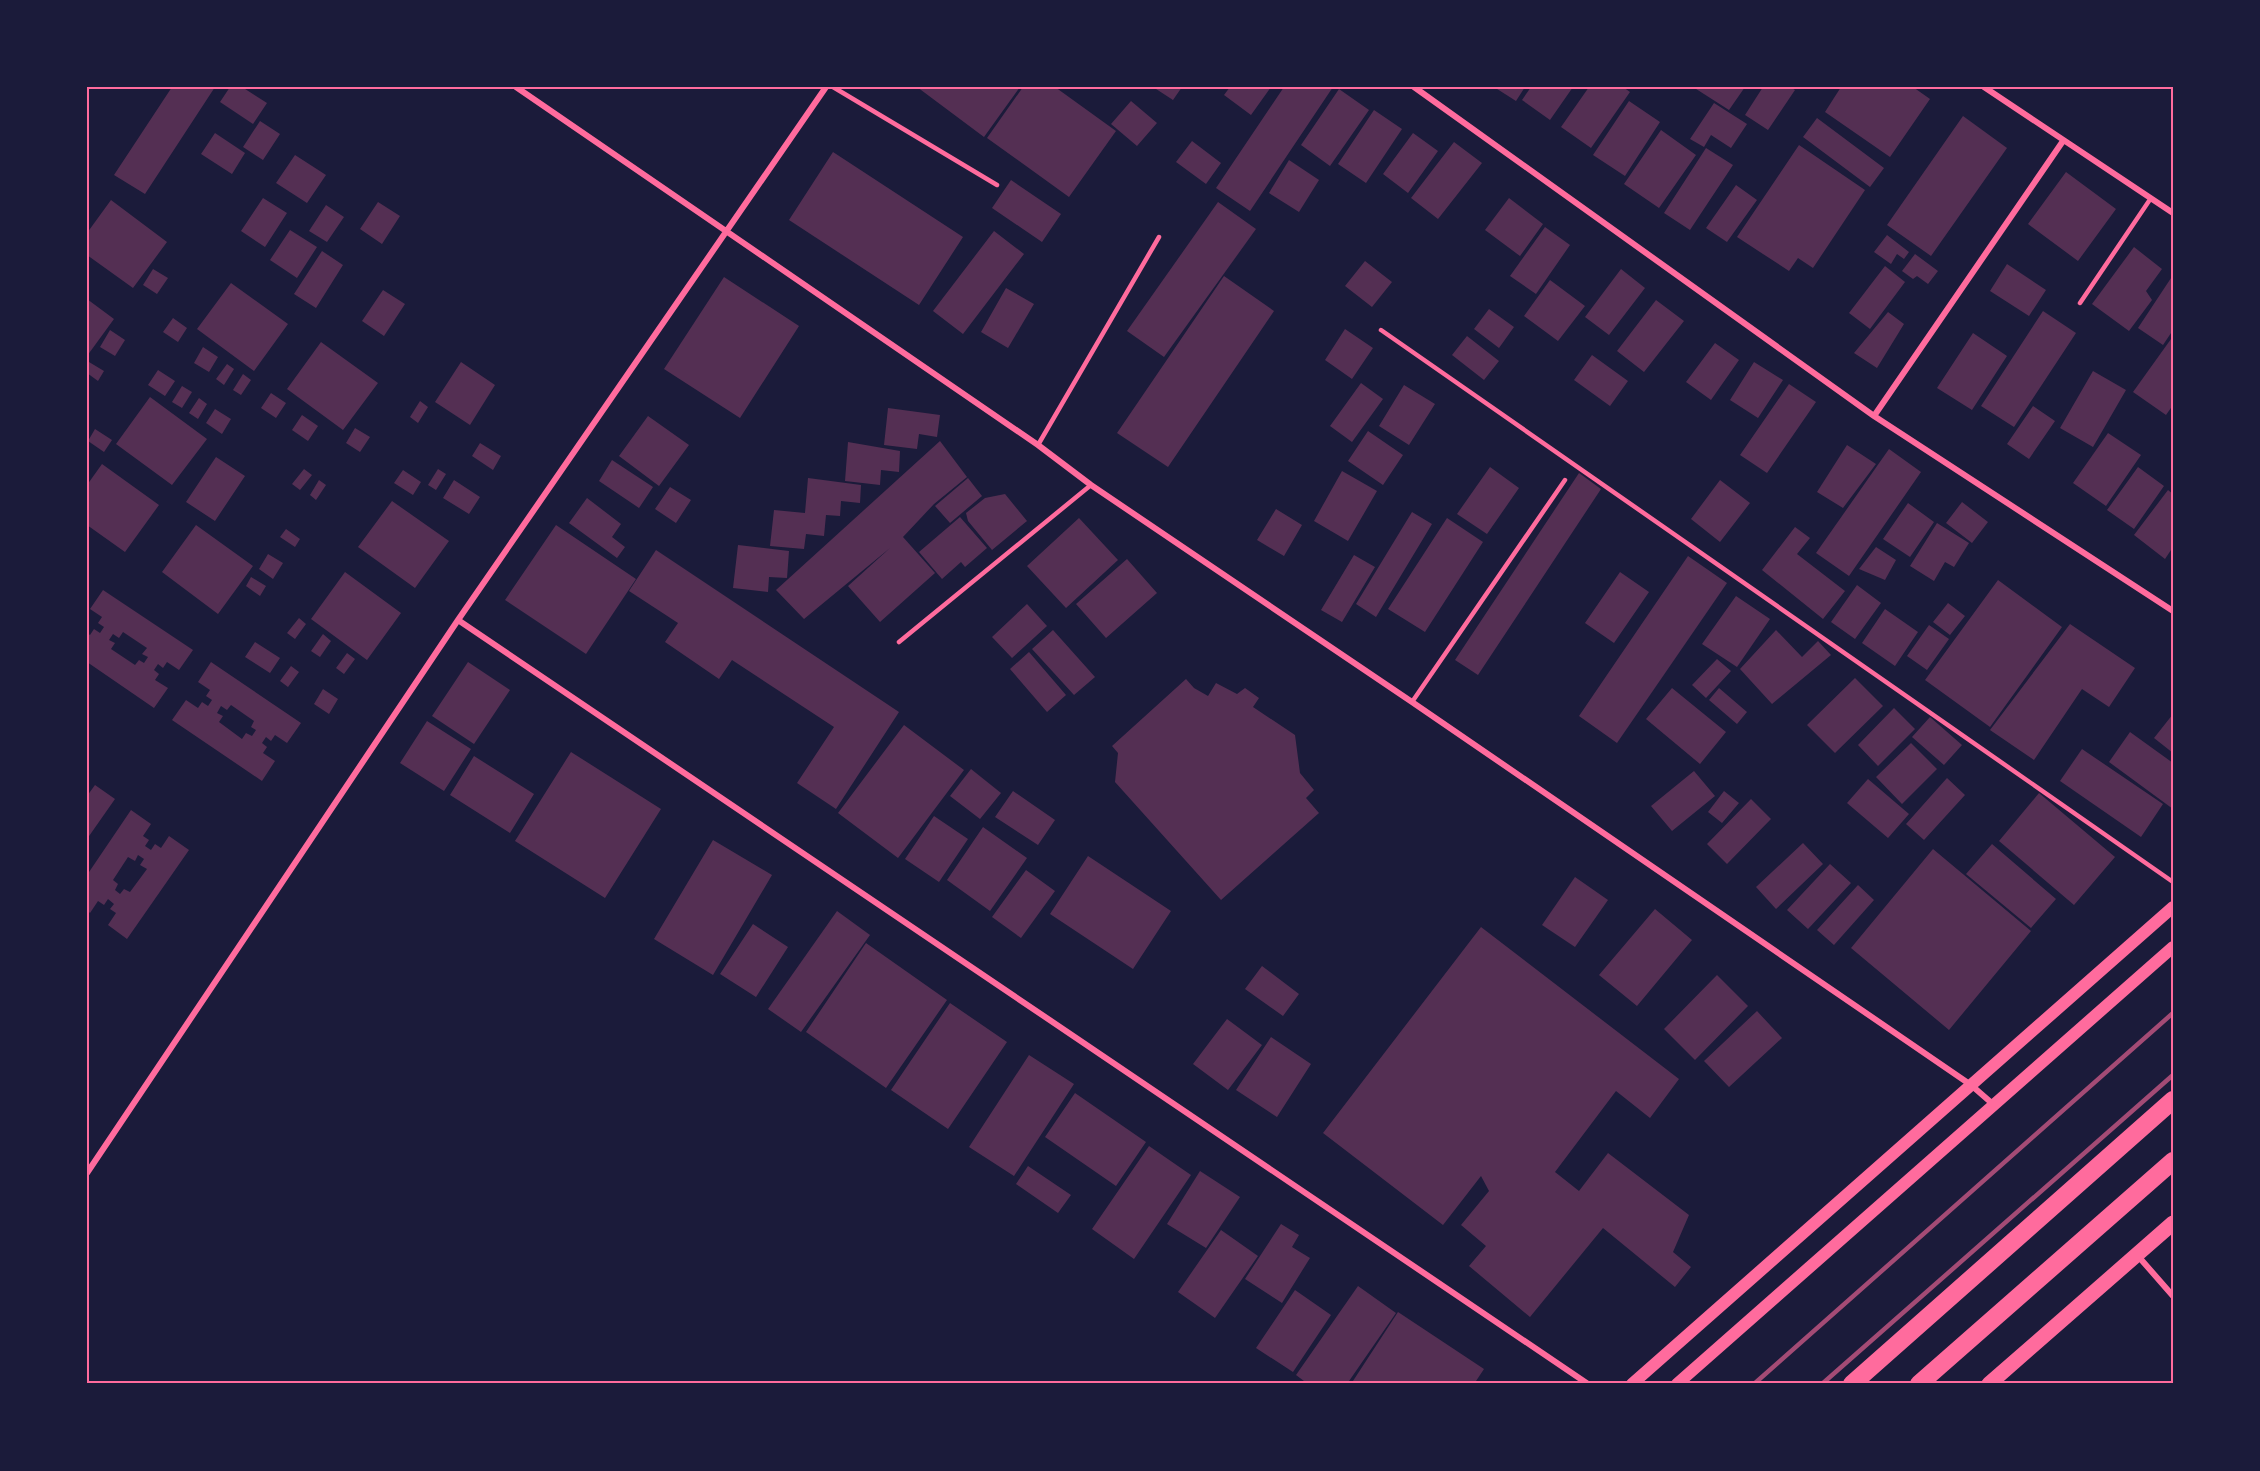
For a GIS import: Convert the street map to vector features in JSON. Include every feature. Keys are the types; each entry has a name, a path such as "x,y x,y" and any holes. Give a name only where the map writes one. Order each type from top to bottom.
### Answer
{"highway":[{"path":"1852,1384 2173,1100"},
{"path":"1919,1384 2173,1161"}],"main road":[{"path":"1632,1384 2173,907"},
{"path":"1677,1384 2173,947"},
{"path":"1989,1384 2173,1223"}],"street":[{"path":"516,87 1038,445 1091,485 1971,1085 1994,1105"},
{"path":"87,1173 458,620 826,87"},
{"path":"1414,87 1874,416 2173,611"},
{"path":"1984,87 2173,213"},
{"path":"1874,416 2063,141"},
{"path":"458,620 1588,1384"},
{"path":"2137,1255 2173,1296"}],"lane":[{"path":"833,87 997,185"},
{"path":"2080,303 2151,198"},
{"path":"1038,445 1159,237"},
{"path":"1381,330 2173,882"},
{"path":"1412,702 1565,480"},
{"path":"899,642 1091,485"}],"building":[{"path":"172,87 215,87 145,194 114,175"},
{"path":"230,87 242,87 267,103 253,124 220,102"},
{"path":"917,87 1020,87 984,137"},
{"path":"1023,87 1055,87 1116,131 1069,197 987,138"},
{"path":"1153,87 1182,87 1173,100"},
{"path":"1230,87 1271,87 1251,115 1224,95"},
{"path":"1284,87 1333,87 1250,211 1216,188"},
{"path":"1494,87 1525,87 1516,101"},
{"path":"1531,87 1573,87 1550,120 1522,100"},
{"path":"1589,87 1623,87 1630,92 1591,148 1561,127"},
{"path":"1693,87 1745,87 1729,110"},
{"path":"1763,87 1790,87 1795,90 1768,130 1745,115"},
{"path":"1841,87 1913,87 1930,99 1890,157 1825,112"},
{"path":"1339,89 1369,110 1330,166 1301,145"},
{"path":"1131,101 1157,123 1137,146 1111,124"},
{"path":"1629,101 1660,122 1625,176 1593,155"},
{"path":"1714,103 1747,124 1731,148 1711,135 1704,147 1690,139"},
{"path":"1374,110 1402,129 1366,183 1338,164"},
{"path":"1963,116 2007,148 1931,256 1887,225"},
{"path":"1817,118 1884,168 1870,187 1803,137"},
{"path":"260,121 280,134 263,160 243,147"},
{"path":"1661,130 1696,155 1659,208 1624,184"},
{"path":"215,133 245,153 232,174 201,154"},
{"path":"1413,133 1438,151 1408,193 1383,174"},
{"path":"1192,141 1221,163 1206,184 1176,162"},
{"path":"1454,142 1482,163 1438,219 1411,198"},
{"path":"1799,145 1865,190 1813,268 1798,258 1789,271 1737,237"},
{"path":"1706,148 1733,165 1690,230 1664,213"},
{"path":"833,152 963,237 919,305 789,220"},
{"path":"295,155 326,175 307,203 276,183"},
{"path":"1289,160 1319,180 1299,212 1269,193"},
{"path":"2066,172 2116,209 2078,261 2028,224"},
{"path":"1011,180 1061,214 1042,242 992,208"},
{"path":"1736,185 1757,200 1727,242 1706,228"},
{"path":"263,198 287,213 265,247 241,231"},
{"path":"1509,198 1543,224 1520,256 1485,230"},
{"path":"111,200 167,242 133,288 87,255 87,233"},
{"path":"378,202 400,216 382,244 360,229"},
{"path":"1218,202 1256,229 1164,357 1127,331"},
{"path":"326,205 344,217 327,242 309,231"},
{"path":"1545,227 1570,245 1536,294 1510,276"},
{"path":"290,230 317,247 297,278 270,260"},
{"path":"994,231 1024,254 963,334 933,311"},
{"path":"1887,235 1909,252 1904,259 1897,254 1891,264 1874,252"},
{"path":"2134,247 2162,269 2146,291 2152,300 2129,331 2092,304"},
{"path":"322,251 343,265 316,308 294,294"},
{"path":"1915,254 1938,271 1928,284 1917,276 1913,279 1902,271"},
{"path":"1365,261 1392,282 1372,307 1345,286"},
{"path":"2007,264 2046,290 2029,316 1990,291"},
{"path":"1885,266 1905,282 1870,329 1849,313"},
{"path":"153,269 168,278 157,294 143,285"},
{"path":"1621,269 1645,288 1609,335 1585,317"},
{"path":"2173,275 2173,330 2163,345 2138,328"},
{"path":"1224,276 1274,311 1168,467 1117,433"},
{"path":"724,277 799,326 740,418 664,369"},
{"path":"1550,280 1585,306 1558,341 1524,316"},
{"path":"231,283 288,324 254,371 197,329"},
{"path":"1006,288 1034,304 1008,348 981,332"},
{"path":"383,290 405,304 384,336 362,321"},
{"path":"87,299 114,319 87,356"},
{"path":"1656,300 1684,321 1644,372 1617,351"},
{"path":"1489,309 1514,327 1499,348 1474,329"},
{"path":"2043,311 2076,333 2014,427 1981,406"},
{"path":"1888,312 1904,324 1877,368 1854,353"},
{"path":"173,318 187,328 178,342 163,332"},
{"path":"1345,329 1373,348 1352,379 1325,360"},
{"path":"110,330 125,340 115,356 100,347"},
{"path":"1973,333 2007,356 1972,410 1937,388"},
{"path":"1467,336 1499,361 1484,380 1452,355"},
{"path":"2171,339 2173,340 2173,405 2166,415 2133,392"},
{"path":"321,342 378,383 343,430 287,389"},
{"path":"1715,343 1739,360 1711,400 1686,382"},
{"path":"203,347 218,357 209,372 194,363"},
{"path":"1592,355 1628,381 1610,406 1574,380"},
{"path":"89,362 104,371 98,381 87,373"},
{"path":"461,362 495,385 470,425 435,402"},
{"path":"1754,362 1783,380 1758,418 1730,400"},
{"path":"227,364 234,369 224,385 216,379"},
{"path":"158,370 175,381 165,396 148,385"},
{"path":"2093,371 2126,390 2093,447 2060,428"},
{"path":"243,374 251,380 241,395 233,390"},
{"path":"1361,383 1383,399 1352,442 1330,426"},
{"path":"1789,384 1816,402 1767,473 1740,455"},
{"path":"1404,385 1435,404 1409,445 1379,426"},
{"path":"182,386 192,392 182,408 172,402"},
{"path":"271,393 286,403 276,418 261,408"},
{"path":"150,397 207,439 172,485 116,444"},
{"path":"199,398 207,404 198,419 189,413"},
{"path":"420,401 428,407 418,423 410,417"},
{"path":"2033,406 2055,421 2029,459 2007,444"},
{"path":"888,408 940,415 937,437 919,434 917,449 884,445"},
{"path":"215,409 231,419 222,434 206,423"},
{"path":"302,415 318,426 308,441 292,430"},
{"path":"648,416 689,445 659,486 619,456"},
{"path":"355,428 370,437 360,452 346,443"},
{"path":"95,429 112,440 104,452 88,441"},
{"path":"1368,431 1403,455 1383,485 1348,461"},
{"path":"2108,433 2141,455 2106,506 2073,483"},
{"path":"940,441 967,477 934,504 903,537 935,573 880,622 848,586 890,548 804,619 776,590"},
{"path":"848,442 900,451 899,472 881,470 880,485 845,481"},
{"path":"480,443 501,456 493,470 472,456"},
{"path":"1847,445 1876,464 1843,508 1817,492"},
{"path":"1889,449 1921,472 1849,576 1816,553"},
{"path":"216,457 245,476 215,521 186,502"},
{"path":"612,460 653,487 639,508 599,481"},
{"path":"102,464 159,505 125,552 87,525 87,485"},
{"path":"1490,467 1519,488 1487,534 1457,514"},
{"path":"2138,467 2164,486 2134,529 2107,510"},
{"path":"304,469 312,475 300,490 292,484"},
{"path":"438,469 446,474 436,490 428,485"},
{"path":"403,470 421,482 413,495 394,483"},
{"path":"1342,471 1377,491 1348,541 1314,521"},
{"path":"1579,473 1601,489 1478,675 1455,660"},
{"path":"808,478 861,485 860,503 841,501 840,516 826,515 824,536 806,534 804,549 770,546 774,510 805,513"},
{"path":"968,478 982,496 950,523 935,506"},
{"path":"319,480 326,485 316,500 310,495"},
{"path":"454,480 480,497 469,514 443,498"},
{"path":"1720,480 1750,503 1720,542 1691,519"},
{"path":"670,487 691,500 676,523 655,509"},
{"path":"2168,490 2173,494 2173,547 2165,559 2134,535"},
{"path":"1005,494 1027,521 992,550 968,521 966,513 985,498"},
{"path":"587,498 621,524 612,537 625,547 617,558 569,523"},
{"path":"392,501 449,541 415,588 358,547"},
{"path":"1962,502 1988,522 1972,543 1946,523"},
{"path":"1908,503 1934,522 1910,557 1883,539"},
{"path":"1276,509 1302,525 1284,556 1257,540"},
{"path":"1412,512 1432,524 1376,617 1356,604"},
{"path":"960,517 987,548 965,567 961,562 942,579 919,552"},
{"path":"1079,518 1118,560 1066,608 1027,566"},
{"path":"1447,518 1483,542 1425,632 1388,609"},
{"path":"1937,523 1969,543 1954,567 1945,562 1934,581 1910,566"},
{"path":"196,525 253,566 218,614 162,572"},
{"path":"556,525 636,579 586,654 505,600"},
{"path":"1795,527 1810,538 1797,554 1845,591 1823,619 1762,570"},
{"path":"286,529 300,539 295,547 280,537"},
{"path":"738,545 789,551 787,578 769,577 768,592 733,588"},
{"path":"1876,547 1896,560 1885,580 1859,569"},
{"path":"656,550 899,712 836,809 797,783 834,727 732,660 719,679 665,642 678,623 629,591"},
{"path":"268,554 283,563 273,579 259,569"},
{"path":"1354,555 1375,567 1342,622 1321,610"},
{"path":"1688,556 1727,583 1617,743 1579,716"},
{"path":"1127,559 1157,593 1106,638 1076,604"},
{"path":"345,572 401,613 367,660 311,619"},
{"path":"1620,572 1649,592 1614,643 1585,623"},
{"path":"251,577 266,586 260,596 246,586"},
{"path":"1998,580 2062,627 1990,727 1925,680"},
{"path":"1857,585 1881,603 1855,639 1831,622"},
{"path":"103,590 193,650 179,670 167,662 163,668 158,664 154,670 159,674 155,680 168,688 154,708 87,662 87,633 90,635 94,629 100,633 104,627 98,623 102,617 90,609","holes":["123,632 147,648 142,654 148,657 144,663 139,660 135,665 111,649 115,643 109,640 113,634 119,638"]},
{"path":"1736,596 1770,619 1737,667 1702,644"},
{"path":"1948,603 1965,616 1950,635 1933,622"},
{"path":"1027,604 1047,626 1012,658 992,637"},
{"path":"1885,609 1918,632 1895,666 1862,643"},
{"path":"299,618 306,624 295,639 287,633"},
{"path":"2070,624 2135,668 2109,707 2082,689 2034,760 1990,730"},
{"path":"1929,625 1949,639 1927,670 1907,656"},
{"path":"1053,630 1095,677 1074,695 1032,649"},
{"path":"1776,630 1802,657 1818,641 1831,655 1772,704 1740,669"},
{"path":"323,634 331,641 320,657 311,651"},
{"path":"255,642 280,658 270,673 245,657"},
{"path":"1029,652 1066,695 1047,712 1010,669"},
{"path":"347,653 355,659 344,674 336,668"},
{"path":"1717,659 1731,671 1706,698 1692,685"},
{"path":"211,662 301,723 287,743 275,735 271,741 266,737 262,743 267,747 263,753 275,761 262,781 172,720 186,700 198,708 202,702 208,706 212,700 206,696 210,690 198,682","holes":["231,705 254,721 251,727 256,730 252,736 246,733 242,739 219,722 223,716 217,713 221,706 227,710"]},
{"path":"468,662 510,690 474,744 432,716"},
{"path":"291,666 299,672 288,687 280,681"},
{"path":"1855,678 1883,706 1835,753 1807,725"},
{"path":"1186,679 1194,688 1208,696 1216,683 1237,694 1245,688 1259,698 1253,707 1295,735 1300,773 1314,790 1306,798 1319,813 1221,900 1115,782 1118,753 1112,746"},
{"path":"1672,688 1726,732 1700,764 1646,719"},
{"path":"1719,688 1747,712 1737,724 1709,700"},
{"path":"323,689 338,699 329,714 314,704"},
{"path":"1894,708 1915,729 1878,766 1858,745"},
{"path":"2173,714 2173,753 2154,738"},
{"path":"1930,717 1962,745 1944,765 1912,737"},
{"path":"427,721 471,749 444,791 400,763"},
{"path":"904,725 964,770 898,858 838,813"},
{"path":"2130,732 2173,763 2173,809 2109,762"},
{"path":"1911,743 1937,769 1902,804 1876,777"},
{"path":"2082,749 2163,804 2141,837 2060,781"},
{"path":"571,752 661,809 605,898 515,841"},
{"path":"474,756 534,794 510,833 450,795"},
{"path":"971,769 1001,793 980,819 950,796"},
{"path":"1694,771 1715,796 1672,831 1651,806"},
{"path":"1947,778 1965,795 1924,840 1906,824"},
{"path":"1868,779 1909,814 1888,838 1847,803"},
{"path":"95,785 115,799 87,839 87,796"},
{"path":"1013,791 1055,820 1038,845 995,817"},
{"path":"1724,791 1739,803 1722,823 1708,812"},
{"path":"2039,793 2115,857 2074,905 1999,841"},
{"path":"1751,799 1771,819 1727,864 1707,844"},
{"path":"131,810 151,824 143,836 149,840 145,846 151,850 155,844 161,848 169,836 189,850 127,939 108,925 116,913 110,909 114,904 108,899 104,905 98,901 90,913 87,910 87,875","holes":["138,855 144,859 140,865 147,869 130,892 124,889 120,894 115,890 118,884 113,880 128,857 135,861"]},
{"path":"934,816 968,839 939,882 905,859"},
{"path":"983,827 1027,858 990,911 947,880"},
{"path":"713,840 772,875 713,975 654,939"},
{"path":"1803,843 1823,864 1776,909 1756,887"},
{"path":"1992,844 2056,899 2031,928 1966,874"},
{"path":"1933,849 2031,931 1949,1030 1851,948"},
{"path":"1088,856 1171,911 1133,969 1050,914"},
{"path":"1830,864 1851,883 1808,929 1787,910"},
{"path":"1026,870 1055,891 1021,938 992,917"},
{"path":"1575,877 1608,900 1575,947 1542,925"},
{"path":"1858,885 1874,900 1834,945 1817,930"},
{"path":"1655,909 1692,940 1637,1006 1599,975"},
{"path":"837,911 870,935 801,1032 768,1009"},
{"path":"753,924 788,947 756,997 720,974"},
{"path":"1481,927 1679,1079 1650,1118 1616,1091 1555,1172 1579,1191 1608,1153 1689,1215 1673,1252 1691,1267 1675,1287 1603,1228 1530,1317 1469,1266 1486,1246 1461,1225 1489,1191 1481,1176 1443,1225 1323,1133"},
{"path":"866,943 947,1000 886,1088 806,1032"},
{"path":"1262,966 1299,994 1283,1016 1245,989"},
{"path":"1717,975 1748,1006 1695,1060 1664,1029"},
{"path":"950,1003 1007,1042 948,1129 891,1090"},
{"path":"1757,1011 1782,1038 1729,1087 1704,1061"},
{"path":"1227,1019 1262,1045 1228,1090 1193,1064"},
{"path":"1271,1037 1311,1064 1277,1117 1236,1090"},
{"path":"1029,1055 1074,1084 1014,1176 969,1147"},
{"path":"1075,1093 1146,1142 1116,1186 1045,1137"},
{"path":"1149,1146 1191,1175 1134,1259 1092,1229"},
{"path":"1028,1166 1071,1195 1058,1213 1016,1184"},
{"path":"1200,1171 1240,1197 1206,1248 1167,1224"},
{"path":"1281,1224 1299,1235 1292,1247 1310,1258 1282,1303 1245,1279"},
{"path":"1221,1230 1258,1256 1215,1318 1178,1292"},
{"path":"1358,1286 1396,1313 1347,1384 1308,1384 1296,1375"},
{"path":"1295,1290 1331,1315 1293,1372 1256,1348"},
{"path":"1398,1312 1484,1369 1474,1384 1351,1384"}],"railway":[{"path":"1754,1384 2173,1013"},
{"path":"1822,1384 2173,1075"}]}
